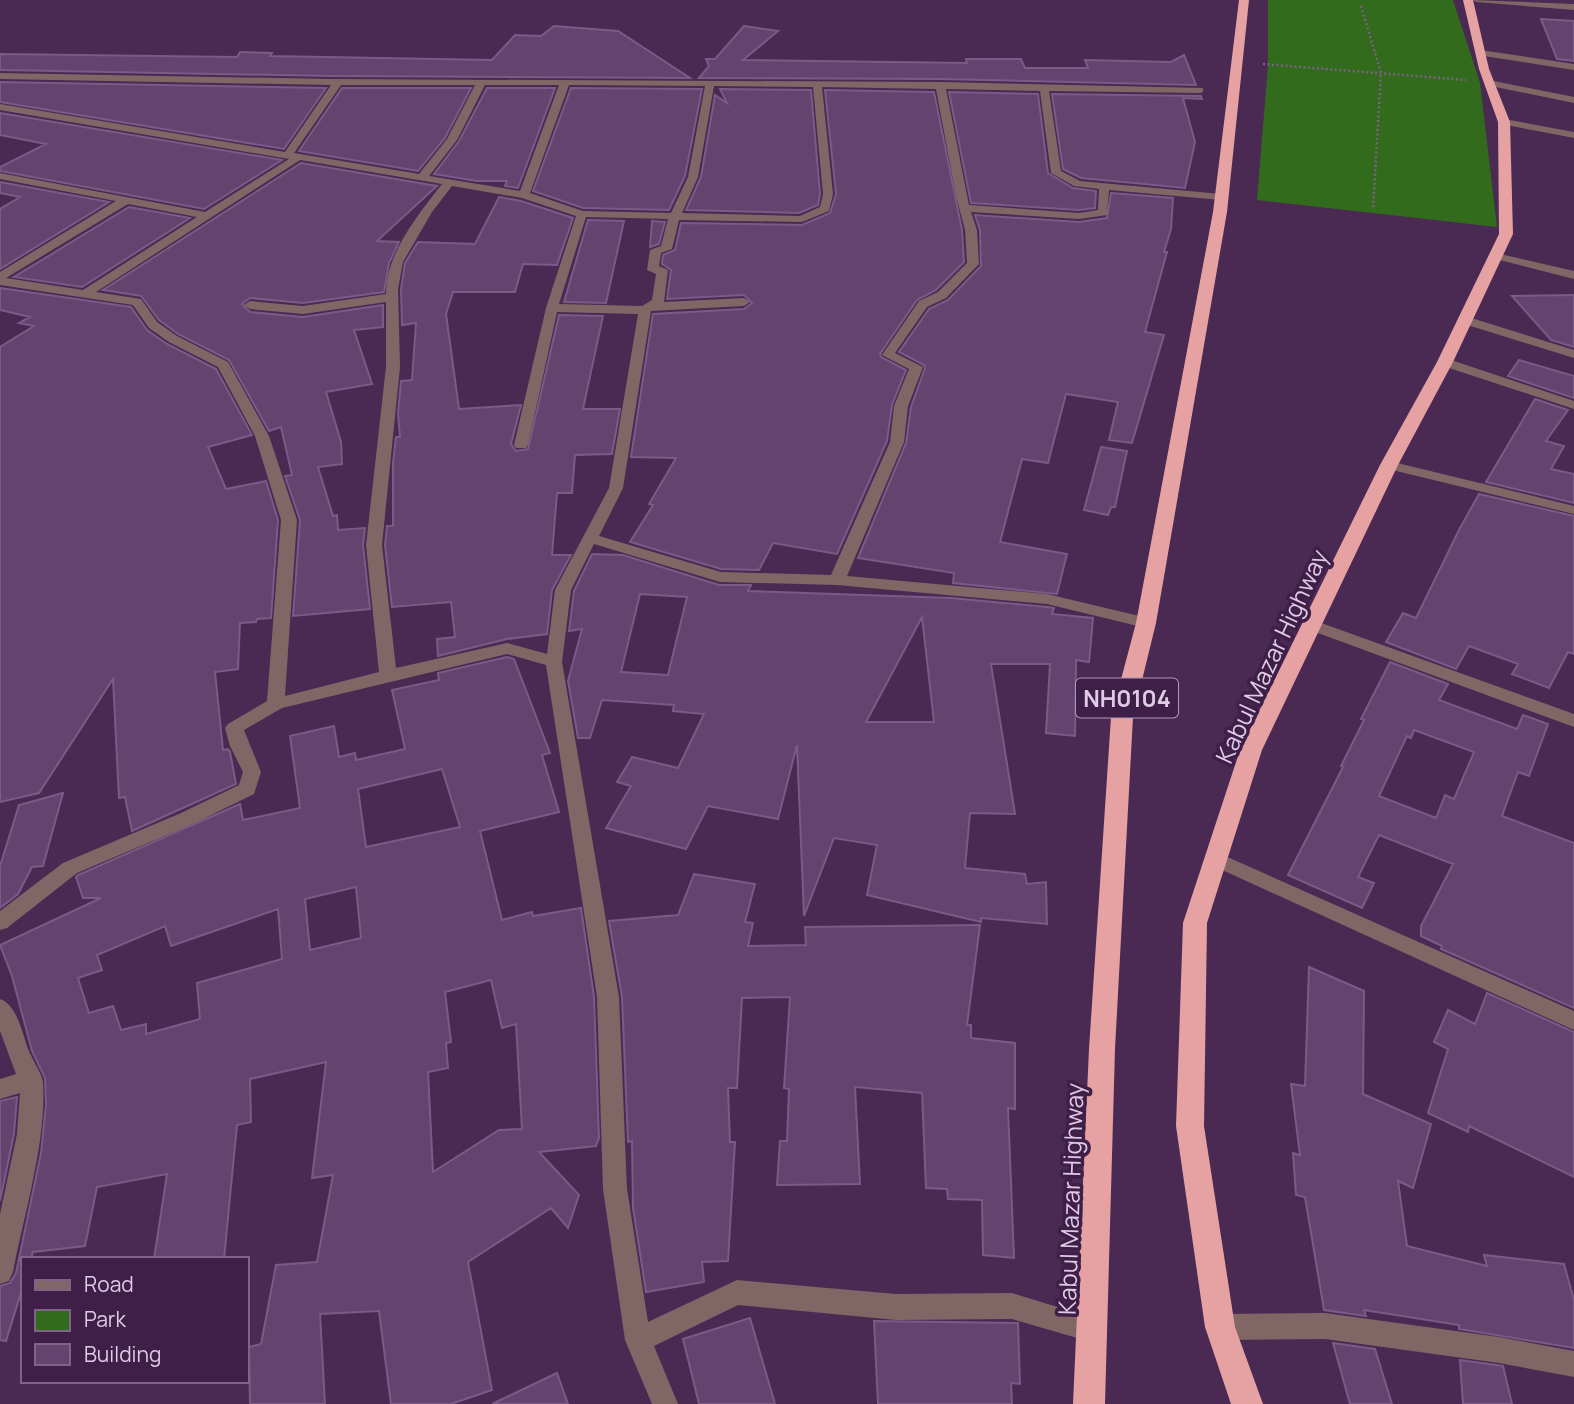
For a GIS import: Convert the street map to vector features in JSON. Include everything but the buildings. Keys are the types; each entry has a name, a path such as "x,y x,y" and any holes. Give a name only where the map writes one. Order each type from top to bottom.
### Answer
{"highway":[{"name":"Kabul Mazar Highway","path":"1089,1404 1102,1049 1122,717 1146,623 1221,197 1244,0"},
{"name":"Kabul Mazar Highway","path":"1247,1404 1220,1327 1190,1126 1195,923 1251,750 1389,465 1445,362 1506,234 1504,122 1485,71 1468,0"}],"street":[{"path":"1476,0 1574,6"},
{"path":"1485,71 1574,67"},
{"path":"1485,71 1574,100"},
{"path":"0,76 338,82 1191,87"},
{"path":"85,294 209,216 293,156 338,82"},
{"path":"422,177 452,141 481,83"},
{"path":"524,195 565,83"},
{"path":"647,308 658,302 662,270 653,270 654,255 656,250 666,249 675,215 693,177 710,83"},
{"path":"2,108 524,195 583,215 802,219 825,209 828,194 817,84"},
{"path":"837,580 897,442 901,406 916,367 888,355 923,304 942,295 973,264 971,230 940,85"},
{"path":"1044,88 1056,173 1078,184 1221,197"},
{"path":"1504,122 1574,135"},
{"path":"0,176 209,216"},
{"path":"388,675 374,545 393,367 392,298 397,262 427,211 450,182"},
{"path":"965,208 1099,215 1103,213 1104,186"},
{"path":"0,279 126,200"},
{"path":"521,445 552,308 583,215"},
{"path":"1496,256 1574,275"},
{"path":"0,279 137,303 153,325 173,339 223,365 262,436 289,520 276,704"},
{"path":"250,306 303,310 392,298"},
{"path":"552,308 647,308 744,302"},
{"path":"647,308 616,488 563,590 554,662 608,997 615,1189 638,1340 665,1404"},
{"path":"1465,320 1574,354"},
{"path":"1445,362 1574,405"},
{"path":"1389,465 1574,510"},
{"path":"590,538 720,577 837,580 1047,599 1146,623"},
{"path":"1313,625 1574,721"},
{"path":"0,922 70,868 188,818 247,789 252,772 239,746 234,728 276,704 506,648 554,662"},
{"path":"1216,859 1574,1021"},
{"path":"0,1008 10,1023 22,1069 32,1079 29,1134 0,1271"},
{"path":"0,1089 32,1079"},
{"path":"638,1340 737,1292 896,1307 1012,1306 1091,1329"},
{"path":"1220,1327 1325,1326 1499,1350 1574,1364"}],"path":[{"path":"1361,6 1381,73 1373,209"},
{"path":"1264,64 1381,73 1485,71"}],"green space":[{"path":"1268,0 1453,0 1480,83 1497,227 1257,200 1268,65"}]}
